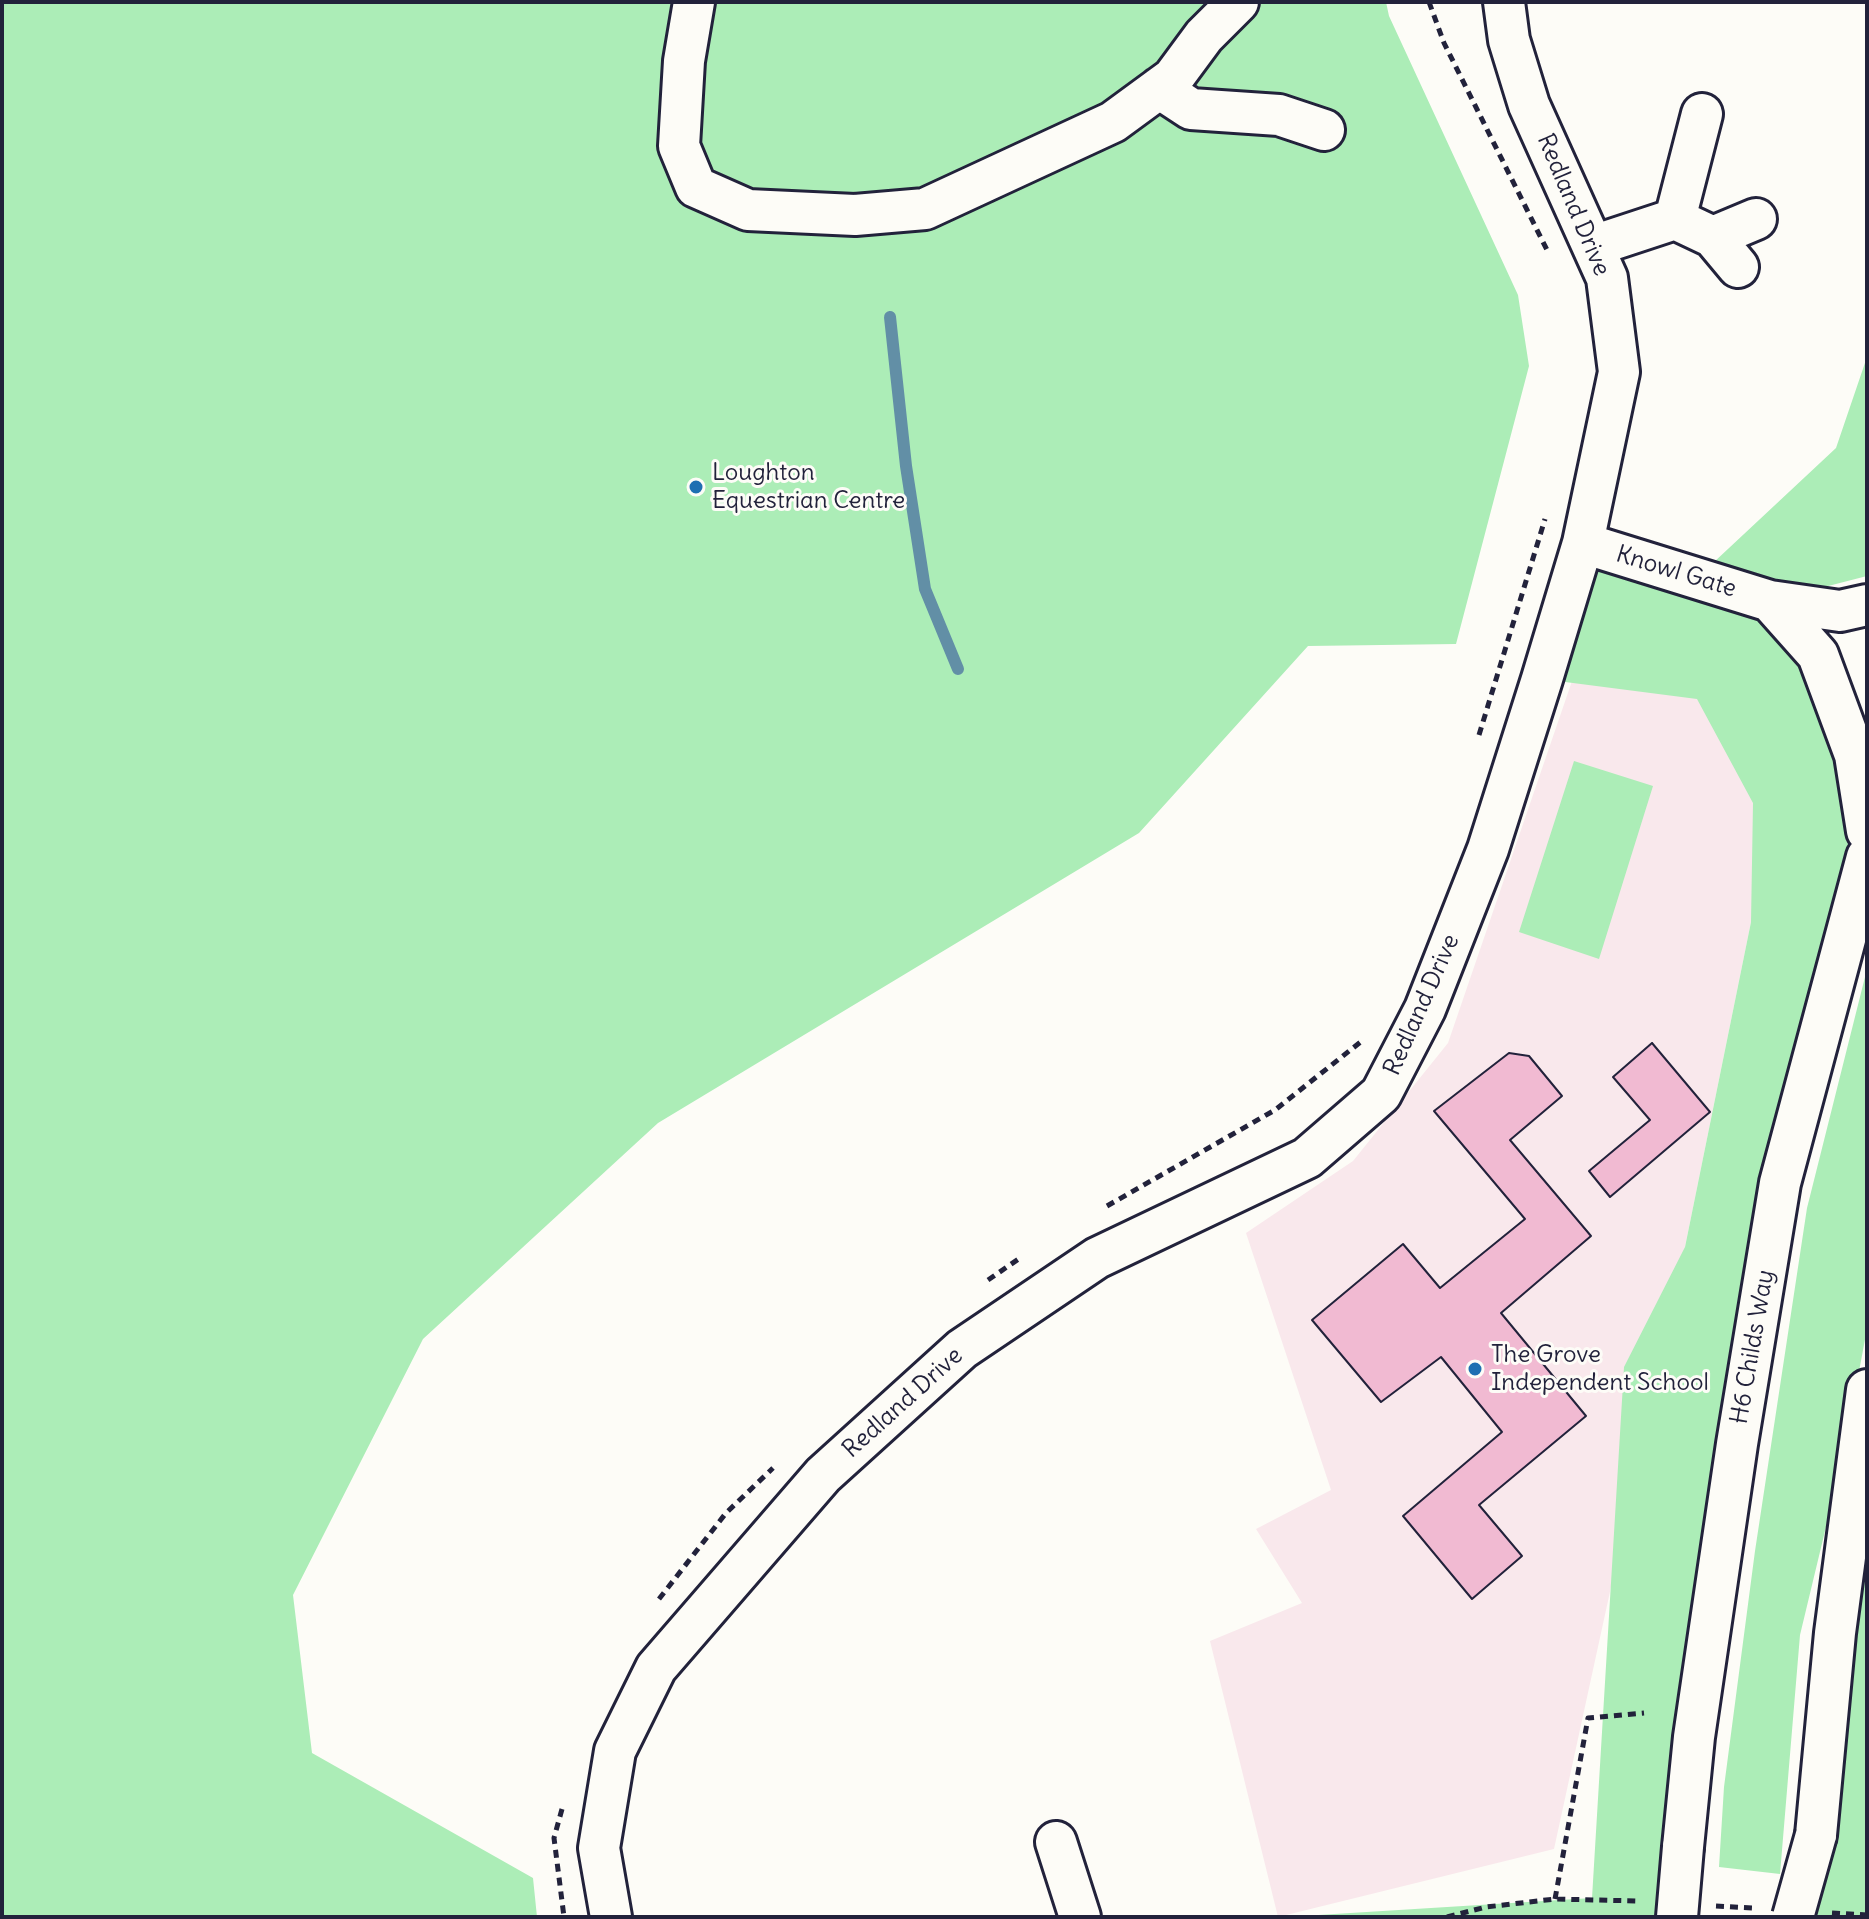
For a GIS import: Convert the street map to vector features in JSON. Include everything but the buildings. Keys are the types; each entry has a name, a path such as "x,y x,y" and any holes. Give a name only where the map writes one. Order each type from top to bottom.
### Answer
{"street":[{"path":"694,2 684,61 679,146 696,187 748,210 855,215 925,209 1113,122 1173,78 1204,36 1238,2"},
{"name":"Redland Drive","path":"611,1917 599,1848 615,1751 656,1668 823,1475 962,1349 1097,1258 1307,1158 1381,1094 1425,1009 1488,849 1583,543 1619,372 1607,278 1529,105 1509,40 1504,2"},
{"path":"1159,88 1191,109 1279,115 1324,130"},
{"path":"1675,219 1702,114"},
{"path":"1593,246 1675,219 1713,237 1738,267"},
{"path":"1713,237 1756,219"},
{"name":"Knowl Gate","path":"1583,543 1770,601 1840,611 1867,605"},
{"path":"1770,601 1818,655 1855,755 1867,831"},
{"name":"H6 Childs Way","path":"1677,1917 1694,1737 1734,1459 1780,1183 1867,857"},
{"path":"1809,1917 1835,1633 1867,1390"},
{"path":"1793,1917 1816,1835"},
{"path":"1056,1842 1080,1917"}],"path":[{"path":"1429,2 1444,43 1550,255"},
{"path":"1475,750 1546,513"},
{"path":"1103,1208 1275,1110 1366,1038"},
{"path":"977,1289 1000,1270 1026,1255"},
{"path":"655,1604 726,1513 783,1458"},
{"path":"1555,1899 1588,1718 1644,1713"},
{"path":"564,1917 554,1838 566,1797"}],"shaded area":[{"name":"The Grove Independent School","path":"1596,611 1790,755 1751,922 1685,1247 1554,1849 1278,1917 1210,1641 1302,1603 1256,1529 1331,1490 1246,1233 1353,1161 1448,1043"}],"green space":[{"name":"Loughton Equestrian Centre","path":"2,2 1386,2 1389,16 1518,295 1529,366 1456,644 1308,646 1139,833 658,1123 423,1339 293,1595 312,1753 533,1878 537,1917 2,1917"},
{"path":"1867,357 1867,576 1770,601 1818,655 1867,831 1780,1183 1677,1917 1286,1917 1592,1898 1624,1367 1685,1247 1751,922 1753,803 1697,699 1542,679 1583,543 1698,577 1836,448"},
{"path":"1574,761 1653,786 1599,959 1519,932"},
{"path":"1867,969 1867,1329 1843,1456 1800,1635 1780,1874 1719,1867 1724,1787 1755,1551 1807,1208"},
{"path":"1867,1390 1867,1917 1809,1917"}],"waterway":[{"path":"890,317 906,466 925,589 958,669"}],"place":[{"name":"Loughton Equestrian Centre","path":"696,487"},
{"name":"The Grove Independent School","path":"1475,1369"}]}
